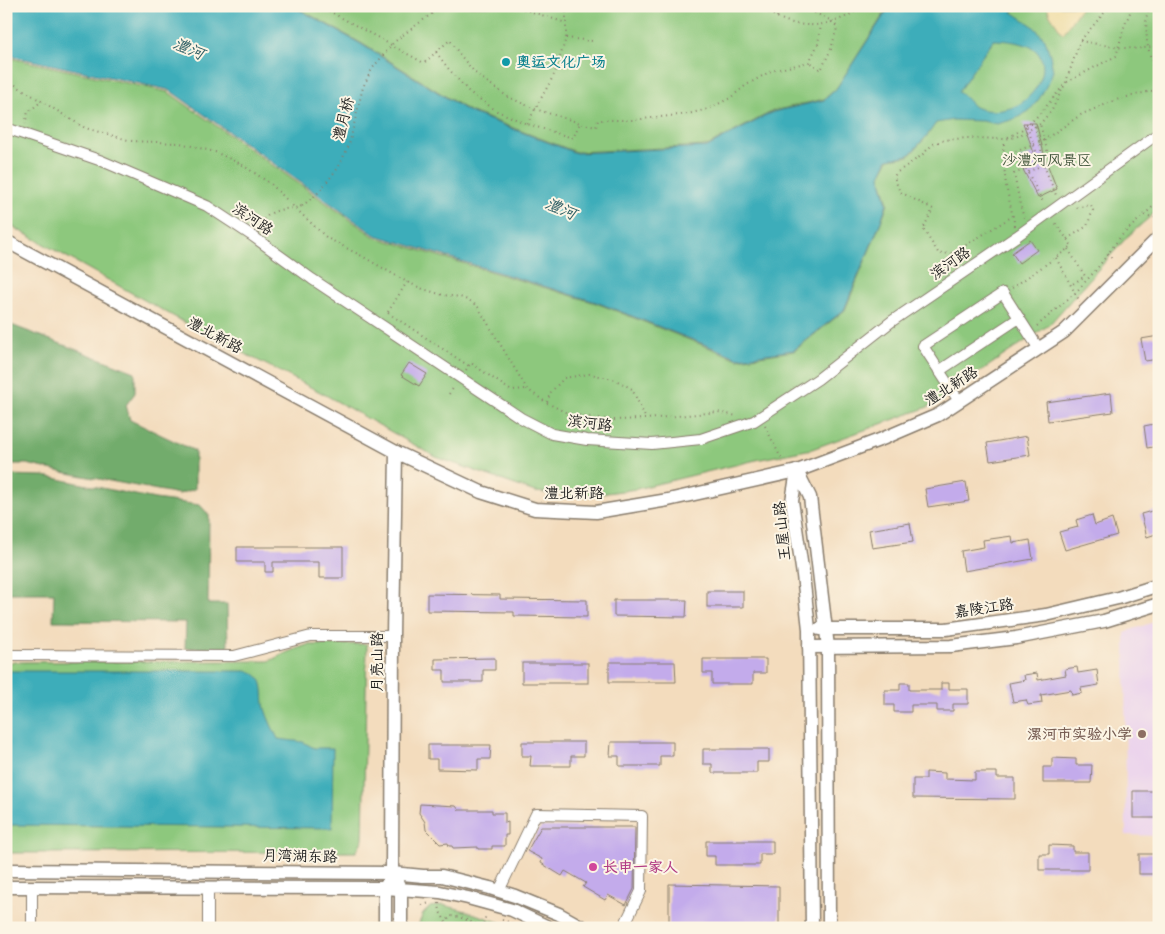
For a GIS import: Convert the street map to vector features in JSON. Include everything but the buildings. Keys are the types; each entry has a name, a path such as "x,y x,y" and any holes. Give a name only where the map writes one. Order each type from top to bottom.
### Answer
{"street":[{"name":"滨河路","path":"6,128 102,161 207,206 312,279 521,418 552,434 587,440 652,444 701,439 757,419 818,379 892,321 1017,236 1159,132"},
{"name":"澧北新路","path":"6,241 396,452 481,492 536,509 596,512 668,500 793,472 882,440 938,415 1064,332 1159,238"},
{"path":"959,401 923,346 1003,293 1039,349"},
{"path":"939,371 1019,318"},
{"name":"月亮山路","path":"385,928 384,888 392,873 396,452"},
{"name":"王屋山路","path":"793,472 810,498 828,647 829,928"},
{"name":"王屋山路","path":"793,472 792,501 809,629 812,928"},
{"name":"嘉陵江路","path":"809,629 946,629 1046,616 1118,598 1159,584"},
{"path":"809,647 951,646 1016,638 1104,621 1159,604"},
{"path":"6,655 234,656 311,636 393,636"},
{"path":"500,891 536,814 642,816 641,890 623,928"},
{"name":"月湾湖东路","path":"6,870 392,873 442,876 515,896 559,914 584,928"},
{"name":"月亮山路","path":"392,873 401,889 401,928"},
{"name":"月湾湖东路","path":"6,887 401,889 440,892 468,898 512,910 550,928"},
{"path":"32,887 32,928"},
{"path":"208,888 208,928"}],"path":[{"path":"320,6 424,63 450,40 476,74 508,97 535,110 596,127 598,120 633,120 688,114 708,109 730,98 745,86 771,71 809,62 821,70 832,50 837,28 834,22 801,6"},
{"path":"329,6 332,12"},
{"path":"354,6 368,11 387,11 393,6"},
{"name":"澧月桥","path":"295,208 302,206 317,194 338,168 349,145 363,87 372,69 393,43 442,6"},
{"path":"514,6 566,23"},
{"path":"530,6 530,11"},
{"path":"527,124 555,73 566,38 566,6"},
{"path":"761,6 776,17 800,25 821,25 834,22 847,17 863,6"},
{"path":"776,17 782,6"},
{"path":"1013,216 952,253 939,254 923,229 933,209 900,192 894,177 933,144 944,140 1016,137 1040,124 1052,110 1066,82 1080,41 1110,6"},
{"path":"1004,139 1016,134 1036,118 1066,82 1116,56 1132,6"},
{"path":"1003,155 1044,140 1082,114 1119,99 1159,89 1147,43 1146,18 1150,6"},
{"path":"809,62 818,44 821,25"},
{"path":"566,38 592,41"},
{"path":"1080,41 1136,49 1159,45"},
{"path":"436,52 469,92 497,110 527,124 573,138 580,123"},
{"path":"6,82 12,83 85,128 132,141 180,143 215,152 241,164 271,184 327,238 407,282 423,289 460,297 478,307 527,390 569,414 613,420 646,419 718,412 757,419 793,472"},
{"path":"24,134 28,112 42,101"},
{"path":"1041,161 1040,147 1034,124 1026,124 1041,161 1056,195"},
{"path":"1028,173 1050,161 1040,124"},
{"path":"1004,139 1003,155 1006,186 1017,236"},
{"path":"1027,228 1014,174 1041,161"},
{"path":"1026,168 1039,196"},
{"path":"1028,332 1075,293 1096,270 1121,236 1159,201"},
{"path":"1067,239 1087,226 1093,210 1091,205 1072,208"},
{"path":"251,235 260,223 274,211 295,208"},
{"path":"1144,215 1157,218"},
{"path":"1012,288 1072,246 1052,218"},
{"path":"1068,250 1085,276 1071,285"},
{"path":"952,253 973,265"},
{"path":"1108,253 1112,261"},
{"path":"1056,258 1085,311"},
{"path":"381,324 407,282"},
{"path":"388,313 469,366"},
{"path":"449,394 471,363 510,390 527,390"},
{"path":"547,403 551,392 564,378 589,374 596,375 616,380 632,389 646,419"},
{"path":"439,903 440,912 446,922"},
{"path":"482,927 486,915"},
{"path":"444,927 451,916 459,916 486,928"}],"shaded area":[{"name":"漯河市实验小学","path":"1151,623 1159,623 1159,836 1126,835 1125,632"}],"green space":[{"path":"294,6 889,6 836,89 824,99 773,111 707,146 576,152 469,111 361,43"},
{"name":"沙澧河风景区","path":"1017,6 1159,6 1159,209 1127,237 1049,325 928,407 812,449 756,460 636,489 585,496 535,492 436,457 322,393 198,330 6,223 6,57 168,92 375,237 596,303 738,359 794,351 845,310 888,203 880,176 889,159 909,156 926,137"},
{"path":"6,323 135,372 135,393 126,405 130,420 195,451 195,489 179,494 27,464 6,464"},
{"path":"6,475 44,476 155,499 200,505 209,515 208,604 227,604 228,649 185,648 186,622 53,621 54,593 6,593"},
{"path":"367,644 363,839 356,852 6,853 6,662 269,661 307,645"},
{"path":"443,905 516,928 417,928 423,914 430,907"}],"sand":[{"path":"1047,6 1082,6 1063,34 1050,15"}],"water":[{"name":"澧河","path":"6,6 293,6 361,44 469,112 576,153 707,147 773,112 824,100 836,89 890,6 1016,6 1012,12 1033,26 1045,39 1053,71 1039,99 1029,111 1015,119 997,124 982,121 954,120 936,123 909,155 888,159 880,176 887,203 844,310 794,350 739,358 596,302 375,235 169,90 6,55","holes":["993,40 1020,43 1030,47 1040,56 1043,64 1040,80 1030,96 1016,106 996,111 975,107 958,92"]},
{"path":"6,671 249,671 255,674 261,682 265,709 278,739 303,742 314,748 333,748 332,828 6,825"}],"place":[{"name":"奥运文化广场","path":"506,62"},
{"name":"漯河市实验小学","path":"1142,734"},
{"name":"长申一家人","path":"593,867"}]}
